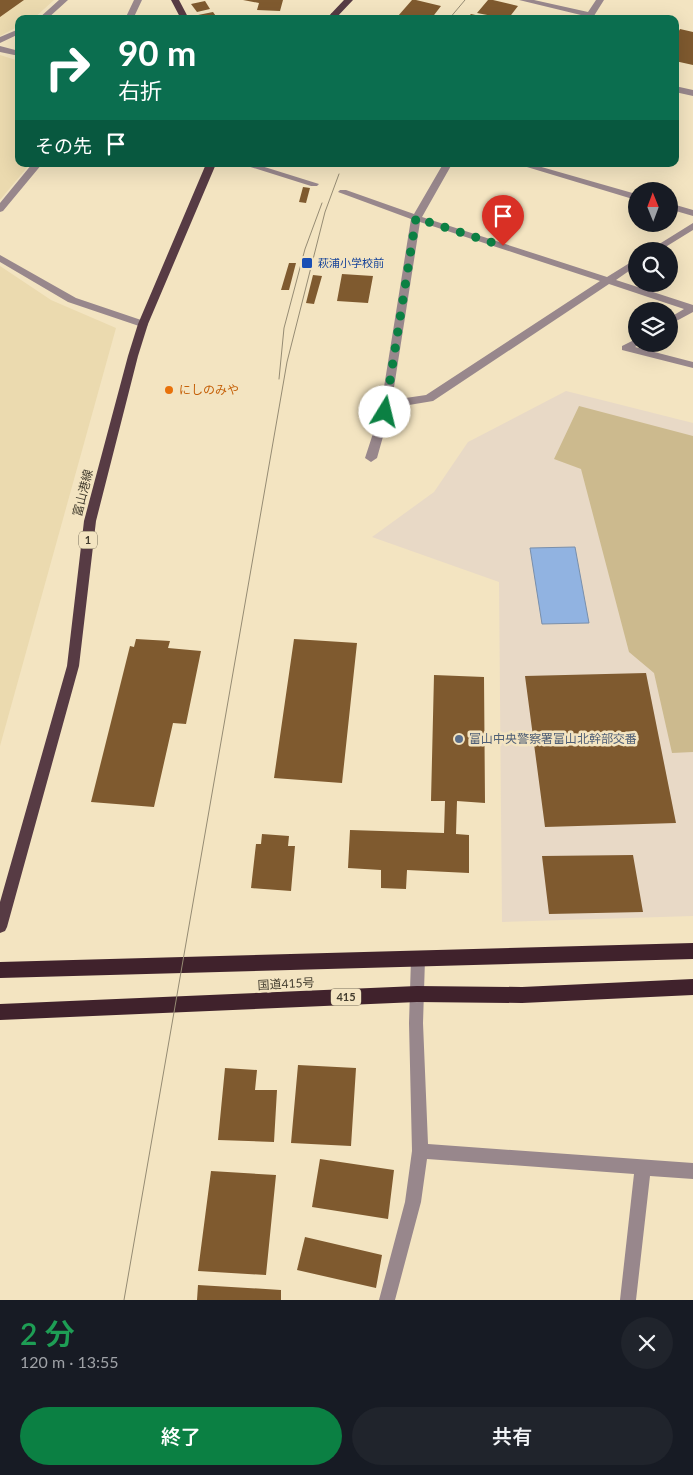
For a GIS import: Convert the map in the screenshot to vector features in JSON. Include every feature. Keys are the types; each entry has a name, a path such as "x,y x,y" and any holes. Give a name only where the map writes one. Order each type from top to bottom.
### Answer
{"highway":[{"name":"国道415号","path":"0,970 693,952"},
{"name":"国道415号","path":"0,1012 417,994 522,995 693,987"}],"main road":[{"path":"175,0 183,15"},
{"path":"334,15 349,0"},
{"name":"富山港線","path":"0,926 73,666 90,521 132,356 143,324 210,167"}],"street":[{"path":"47,15 64,0"},
{"path":"131,15 138,0"},
{"path":"523,0 581,15"},
{"path":"590,15 600,0"},
{"path":"0,40 15,33"},
{"path":"0,49 15,53"},
{"path":"679,90 693,93"},
{"path":"0,208 34,167"},
{"path":"256,167 314,184"},
{"path":"371,458 386,405 416,218 444,167"},
{"path":"532,167 628,195"},
{"path":"343,192 416,218 693,308"},
{"path":"678,209 693,213"},
{"path":"667,242 693,226"},
{"path":"0,258 72,300 143,324"},
{"path":"386,405 429,398 628,267"},
{"path":"678,317 693,308"},
{"path":"642,352 693,365"},
{"path":"388,1300 413,1202 420,1150 418,959"},
{"path":"420,1150 693,1171"},
{"path":"628,1300 643,1167"}],"shaded area":[{"path":"0,0 54,0 37,15 15,15 15,28 0,36"},
{"path":"0,55 15,60 15,167 28,167 0,200"},
{"path":"0,266 51,300 116,328 0,746"},
{"path":"566,391 693,423 693,916 502,922 499,582 372,537 434,492 468,442"},
{"path":"579,406 693,436 693,752 672,753 654,673 629,652 581,469 554,459"}],"water":[{"path":"575,547 589,623 542,624 530,548"}],"building":[{"path":"0,0 24,0 0,17"},
{"path":"243,0 283,0 280,11 257,10 259,3"},
{"path":"412,0 441,6 434,15 399,15"},
{"path":"488,0 518,6 511,15 477,13"},
{"path":"205,1 210,9 197,12 191,4"},
{"path":"213,12 215,15 198,15"},
{"path":"680,29 693,32 693,65 679,62"},
{"path":"303,187 310,188 306,203 299,202"},
{"path":"289,263 296,263 289,290 281,290"},
{"path":"342,274 373,276 368,303 337,301"},
{"path":"313,275 322,276 314,304 306,303"},
{"path":"136,639 170,641 168,648 201,651 186,724 173,723 154,807 91,802 130,646 134,647"},
{"path":"294,639 357,643 342,783 274,778"},
{"path":"646,673 676,823 545,827 525,676"},
{"name":"富山中央警察署富山北幹部交番","path":"434,675 484,677 485,803 457,801 456,834 469,835 469,873 407,870 406,889 381,888 381,870 348,868 350,830 444,833 445,801 431,801"},
{"path":"262,834 289,836 288,846 295,846 291,891 251,888 256,844 261,844"},
{"path":"633,855 643,912 549,914 542,856"},
{"path":"298,1065 356,1068 351,1146 291,1143"},
{"path":"225,1068 257,1070 255,1090 277,1090 274,1142 218,1140"},
{"path":"320,1159 394,1170 388,1219 312,1207"},
{"path":"211,1171 276,1175 266,1275 198,1271"},
{"path":"305,1237 382,1255 376,1288 297,1270"},
{"path":"198,1285 281,1290 281,1300 197,1300"}],"tram line":[{"path":"452,15 465,0"},
{"path":"124,1300 287,362 325,212 339,174"},
{"path":"279,379 284,328 305,249 322,203"}],"place":[{"name":"萩浦小学校前","path":"307,263"},
{"name":"にしのみや","path":"169,390"},
{"name":"富山中央警察署富山北幹部交番","path":"459,739"}],"route":[{"path":"385,412 416,218 503,246"}]}
